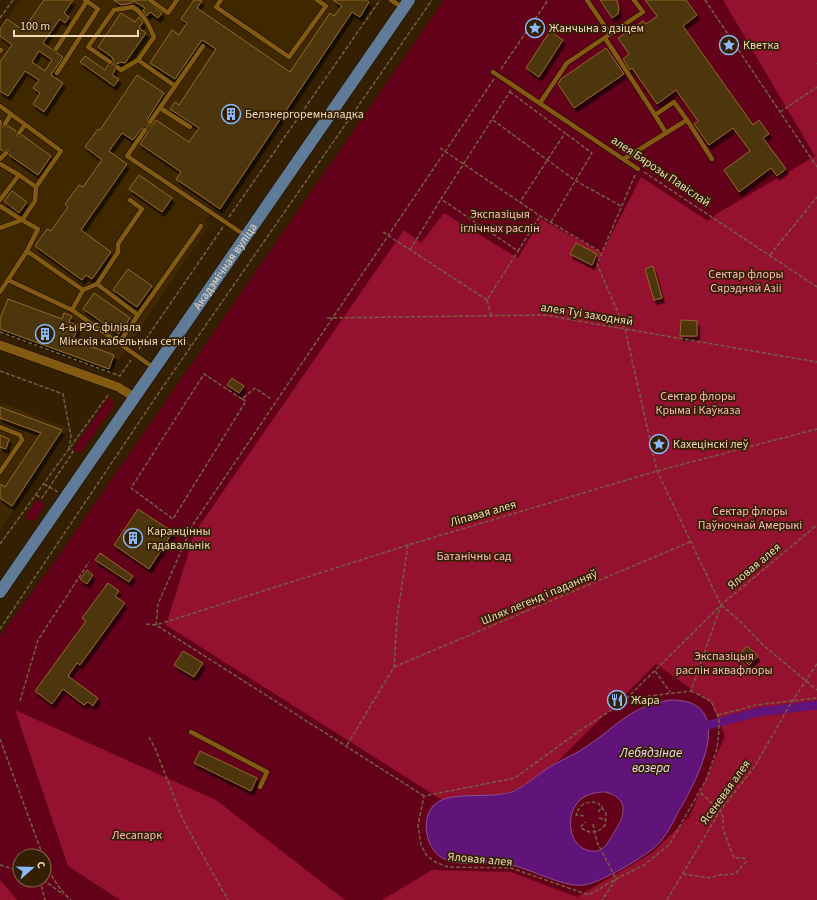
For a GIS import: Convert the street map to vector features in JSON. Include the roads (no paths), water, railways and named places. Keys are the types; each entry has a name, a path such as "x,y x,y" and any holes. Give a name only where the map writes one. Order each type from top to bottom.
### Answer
{"main road":[{"name":"Акадэмічная вуліца","path":"0,592 407,4"}],"street":[{"path":"0,345 118,387 134,397"}],"lane":[{"path":"150,0 168,13 177,0"},
{"path":"221,0 216,7 289,57 326,6 318,0"},
{"path":"391,0 407,4"},
{"path":"587,0 610,34"},
{"path":"540,103 567,63 643,12 634,0"},
{"path":"56,49 86,1 98,9 57,73"},
{"path":"110,62 88,47 114,10 134,7 149,25 154,37 138,60 121,70 117,67"},
{"path":"605,38 666,133"},
{"path":"150,122 203,46"},
{"path":"138,60 175,86"},
{"name":"алея Бярозы Павіслай","path":"495,73 638,168"},
{"path":"655,115 674,102 712,159"},
{"path":"0,106 61,151 36,187 35,201 22,220 0,228"},
{"path":"160,108 190,127"},
{"path":"5,124 11,114"},
{"path":"624,159 687,120"},
{"path":"19,133 25,124"},
{"path":"145,130 127,156 225,224 246,236"},
{"path":"0,159 6,153"},
{"path":"0,164 36,187"},
{"path":"0,200 19,176"},
{"path":"72,310 84,290 97,284 118,252 118,244 142,209 130,200"},
{"path":"0,206 38,229 28,251 0,292"},
{"path":"119,343 201,226"},
{"path":"28,251 84,290"},
{"path":"8,280 72,310 154,368"},
{"path":"97,284 138,315"},
{"path":"0,427 20,435 22,440 0,472"},
{"path":"191,732 266,772 260,787"}],"water":[{"name":"Лебядзінае возера","path":"670,700 691,703 703,712 708,726 708,742 696,779 665,836 658,844 644,855 601,879 584,885 575,885 502,863 464,863 447,860 439,856 433,849 428,838 426,826 428,814 435,804 451,797 505,794 514,791 548,768 581,750 632,713 655,703","holes":["605,792 612,794 621,802 623,807 622,818 608,842 602,849 598,851 587,850 580,846 572,833 570,825 571,816 574,809 578,802 589,795"]}],"waterway":[{"path":"708,725 758,712 817,705"}],"place":[{"name":"Жанчына з дзіцем","path":"535,28"},
{"name":"Кветка","path":"729,45"},
{"name":"Белэнергоремналадка","path":"231,114"},
{"name":"4-ы РЭС філіяла Мінскія кабельныя сеткі","path":"45,334"},
{"name":"Кахецінскі леў","path":"659,444"},
{"name":"Каранцінны гадавальнік","path":"133,538"},
{"name":"Жара","path":"617,700"}],"park label":[{"name":"Экспазіцыя іглічных раслін","path":"500,221"},
{"name":"Сектар флоры Сярэдняй Азіі","path":"746,281"},
{"name":"Сектар флоры Крыма і Каўказа","path":"698,403"},
{"name":"Сектар флоры Паўночнай Амерыкі","path":"750,518"},
{"name":"Батанічны сад","path":"474,556"},
{"name":"Экспазіцыя раслін аквафлоры","path":"724,663"},
{"name":"Лесапарк","path":"137,835"}]}
